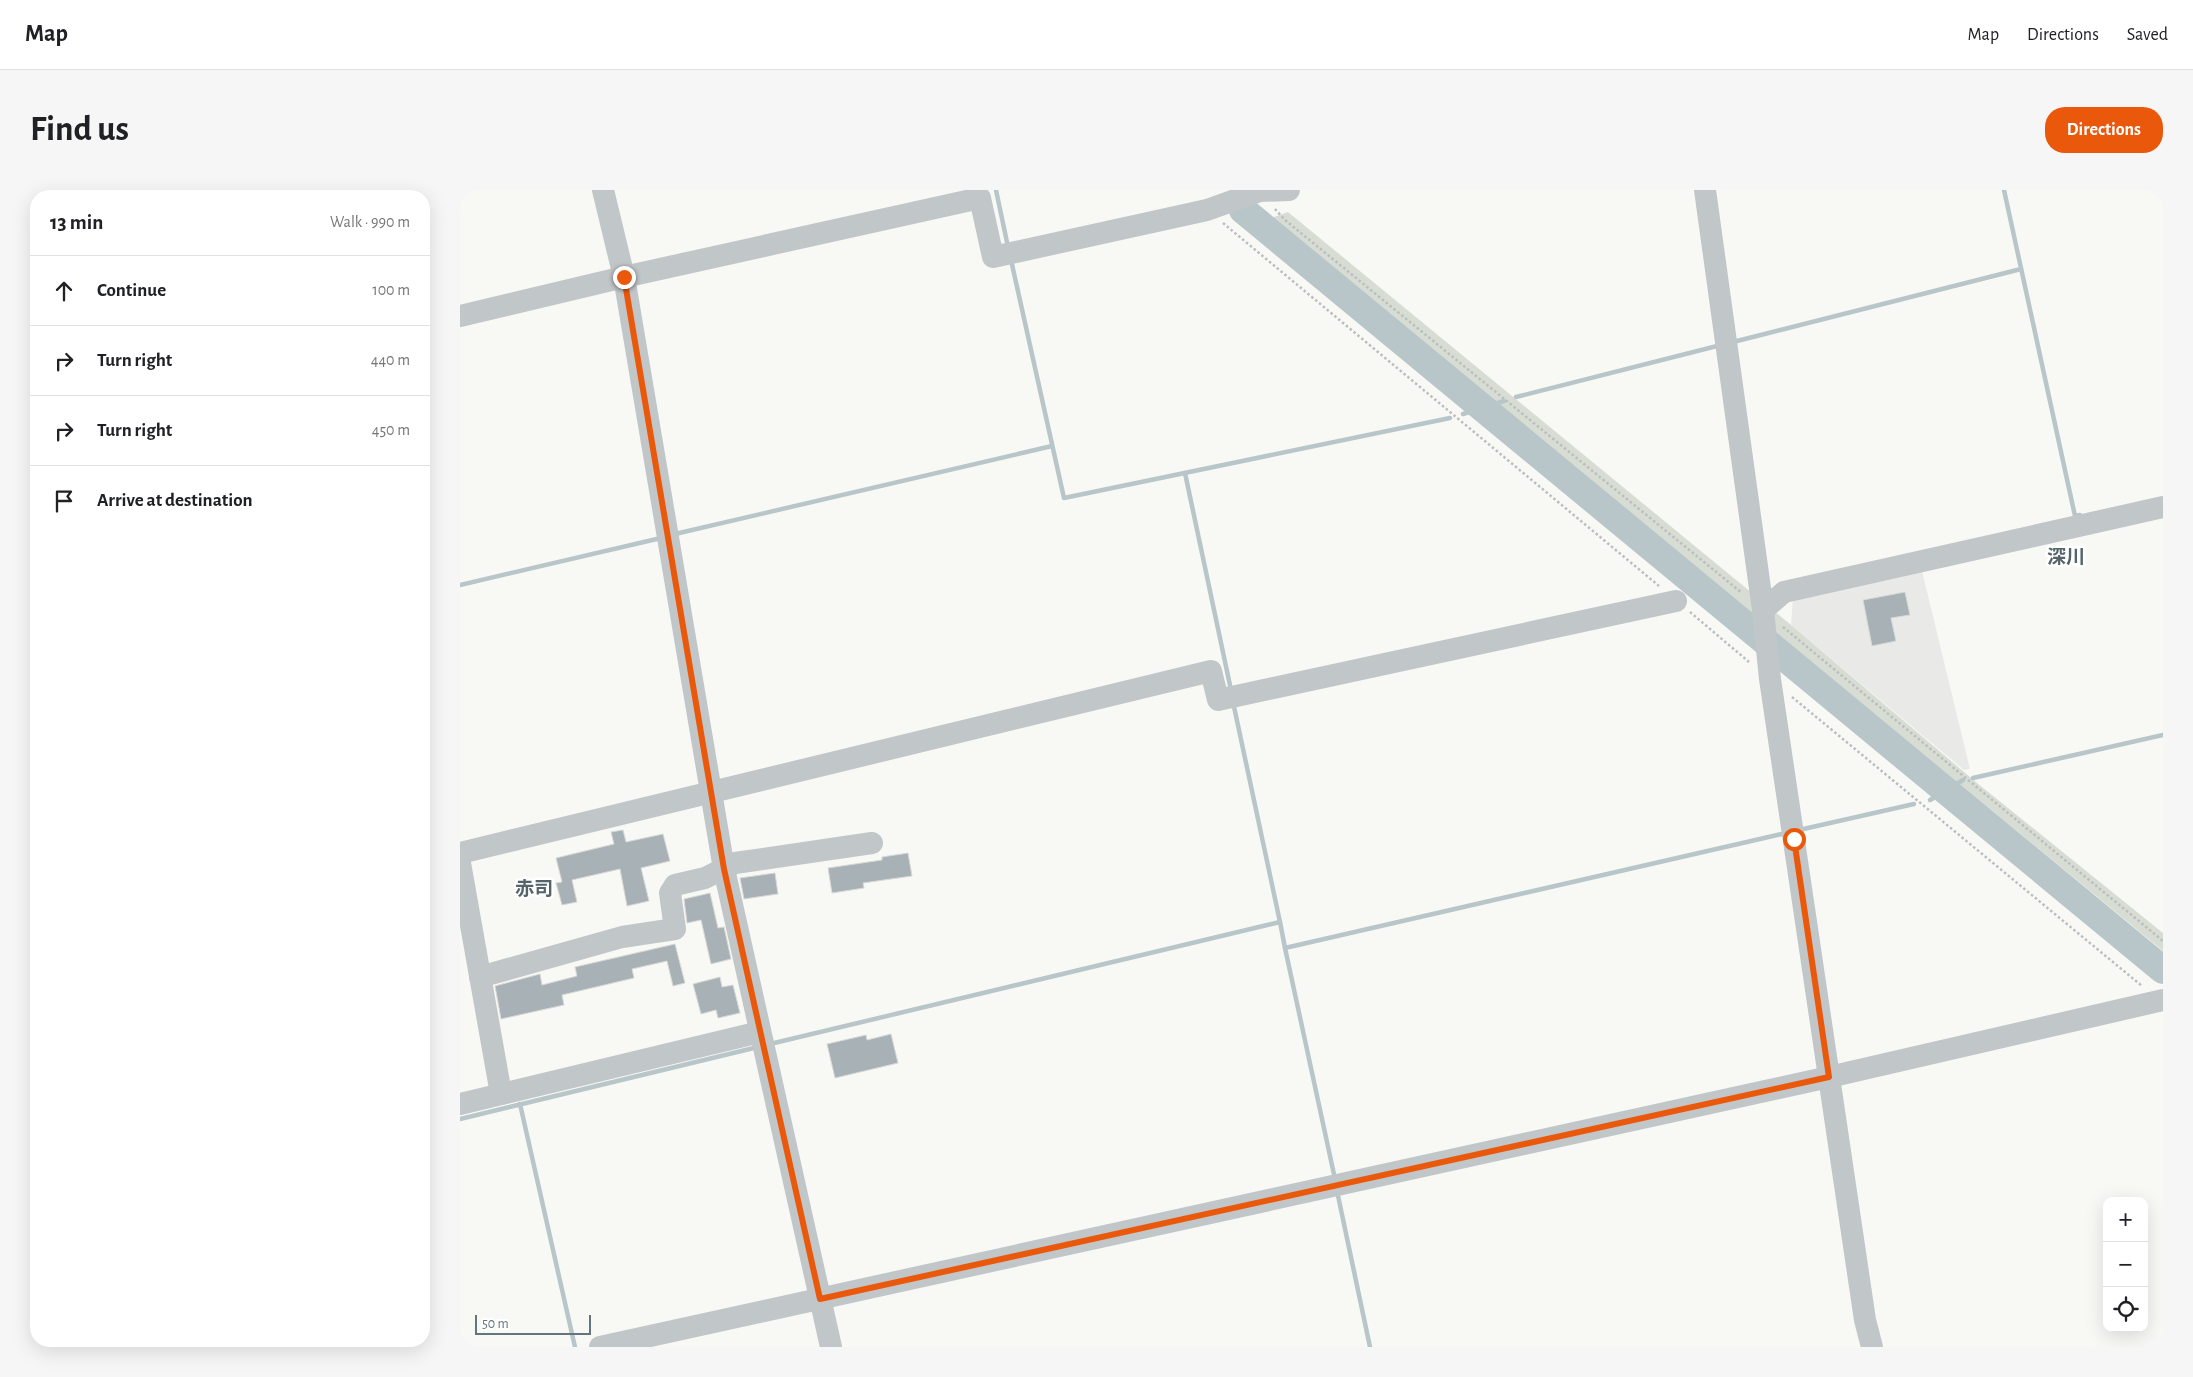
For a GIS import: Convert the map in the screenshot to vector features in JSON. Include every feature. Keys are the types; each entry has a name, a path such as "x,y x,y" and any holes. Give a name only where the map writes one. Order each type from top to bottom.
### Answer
{"street":[{"path":"603,190 624,277 724,869 831,1347"},
{"path":"460,316 624,277 980,198 994,256 1206,210 1260,191 1289,190"},
{"path":"1705,190 1763,610 1770,679 1865,1320 1872,1347"},
{"path":"1763,610 1784,592 2163,507"},
{"path":"460,853 1211,671 1218,700 1676,601"},
{"path":"480,977 622,937 675,929 670,893 675,885 704,878 735,863 872,844"},
{"path":"460,863 501,1094"},
{"path":"600,1347 1829,1077 2162,1001"},
{"path":"460,1104 762,1041"}],"path":[{"path":"1260,191 1285,220 1763,610 2163,941"}],"shaded area":[{"path":"1288,212 1791,625 1977,783 2163,933 2163,951 1271,218"},
{"path":"1922,571 1970,769 1964,770 1791,625 1793,598"}],"building":[{"path":"1905,592 1910,615 1891,618 1896,641 1872,646 1863,600"},
{"path":"623,830 626,842 663,834 670,861 641,868 649,901 627,906 620,869 572,880 577,902 562,905 556,883 562,882 556,858 614,844 611,832"},
{"path":"908,853 912,876 863,883 864,888 832,893 828,868 882,860 882,857"},
{"path":"775,873 778,894 744,899 740,878"},
{"path":"710,893 718,928 724,927 731,959 711,964 701,920 687,923 684,899"},
{"path":"675,944 685,983 673,986 667,961 632,969 634,978 562,995 564,1005 501,1019 495,986 540,974 542,985 577,976 575,967"},
{"path":"720,977 722,987 733,985 740,1013 718,1018 716,1010 701,1014 693,984"},
{"path":"891,1034 898,1063 835,1078 827,1044 866,1035 867,1040"}],"waterway":[{"path":"996,190 1008,247"},
{"path":"2004,190 2075,516 2080,515"},
{"path":"1243,210 2163,970"},
{"path":"1011,260 1064,498 1450,418"},
{"path":"1733,342 2021,269"},
{"path":"1516,397 1721,345"},
{"path":"1463,414 1504,401"},
{"path":"675,534 1052,446"},
{"path":"1185,473 1231,690"},
{"path":"460,585 661,538"},
{"path":"1233,702 1280,922"},
{"path":"1973,778 2163,735"},
{"path":"1930,800 1963,780"},
{"path":"1799,830 1914,804"},
{"path":"770,1044 1280,922 1285,948 1786,833"},
{"path":"1285,948 1335,1179"},
{"path":"460,1119 758,1047"},
{"path":"520,1104 575,1347"},
{"path":"1337,1191 1370,1347"}],"district":[{"name":"深川","path":"2066,557"},
{"name":"赤司","path":"534,889"}],"route":[{"path":"624,277 724,869 820,1299 1829,1077 1794,839"}]}
